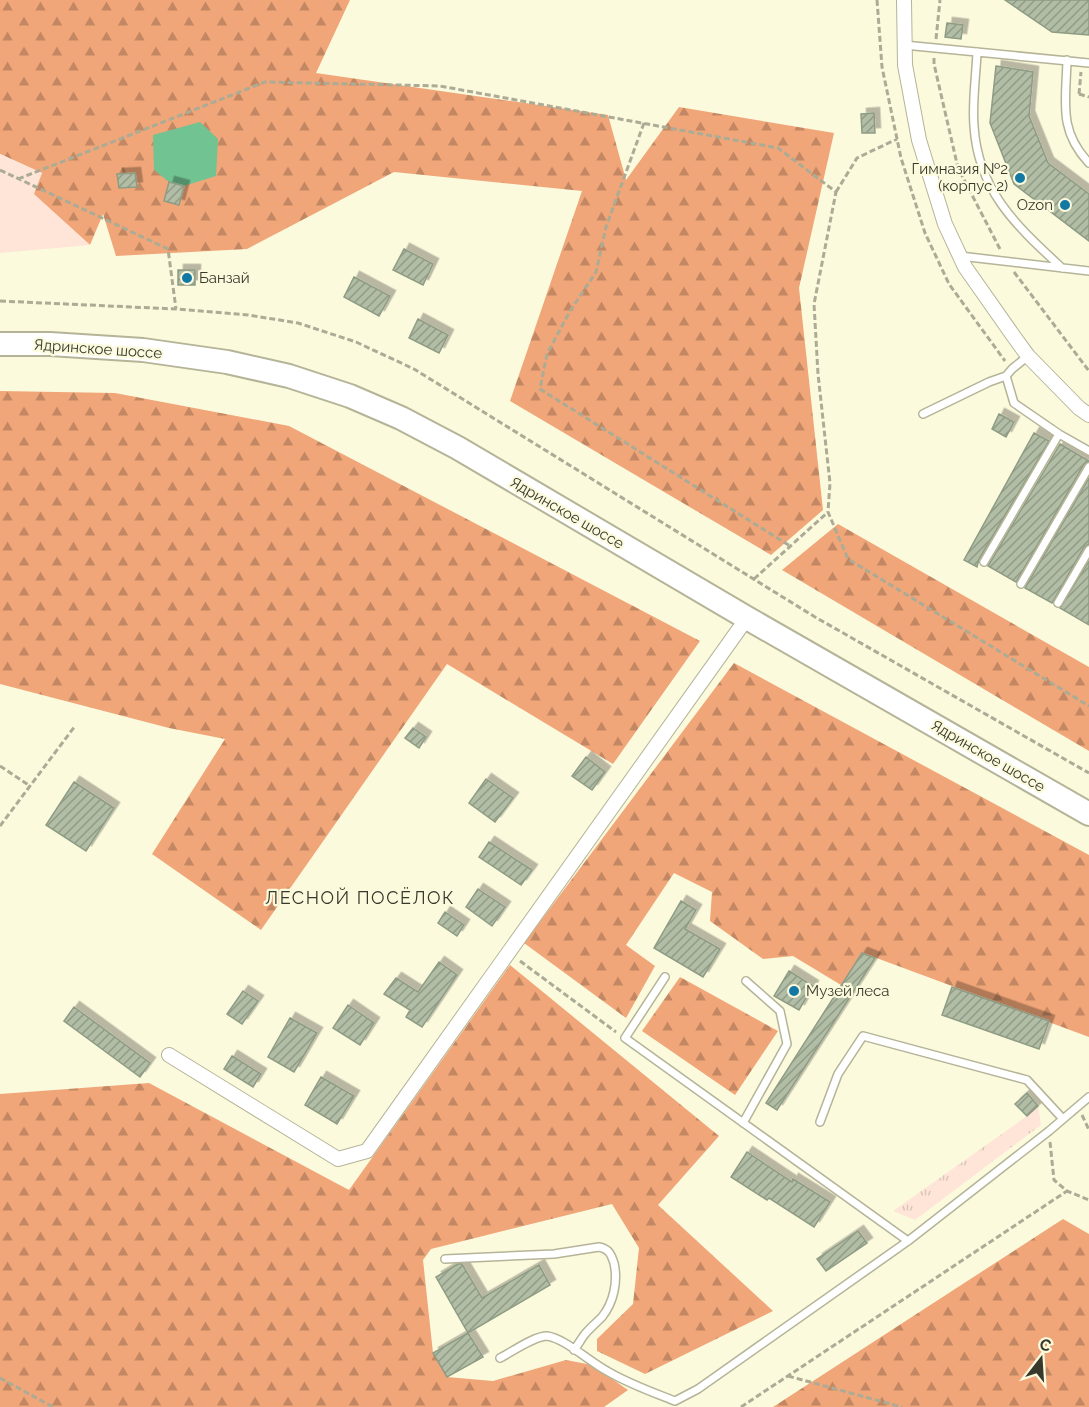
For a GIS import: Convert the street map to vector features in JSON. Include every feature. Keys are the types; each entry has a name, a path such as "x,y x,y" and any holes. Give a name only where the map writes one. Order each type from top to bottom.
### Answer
{"main road":[{"name":"Ядринское шоссе","path":"0,344 50,344 143,350 227,362 289,376 350,396 400,418 458,448 747,618 1089,814"}],"street":[{"path":"904,0 905,65 919,140 945,224 965,267 1028,356 1079,408 1089,415"},
{"path":"169,1055 338,1160 367,1151 747,618"}],"lane":[{"path":"904,45 1085,62"},
{"path":"978,52 974,125 978,153 988,181 1010,217 1062,268"},
{"path":"1067,60 1065,121 1072,141 1089,163"},
{"path":"960,256 1089,271"},
{"path":"923,414 1006,376 1028,356"},
{"path":"1006,376 1014,403 1059,434 1089,451"},
{"path":"984,562 1059,434"},
{"path":"1021,584 1089,466"},
{"path":"1058,603 1089,550"},
{"path":"665,977 625,1038 908,1241"},
{"path":"743,1123 787,1044 780,1011 746,981"},
{"path":"820,1122 838,1074 863,1036 1028,1080 1063,1119"},
{"path":"500,1358 539,1337 548,1336 560,1340 605,1371 675,1401 698,1389 908,1241 1089,1097"},
{"path":"445,1258 554,1254 599,1246 606,1248 611,1254 616,1285 610,1304 585,1333 574,1350"}],"path":[{"path":"1079,94 1085,62"},
{"path":"18,179 265,82 440,86 778,148 836,192"},
{"path":"644,123 606,227 596,272 570,311 547,354 540,388 790,546"},
{"path":"897,139 857,158 836,192 814,304 818,374 830,483 828,512 848,559 1089,706"},
{"path":"0,170 168,249 176,309"},
{"path":"0,301 176,309 248,315 298,324 356,342 414,369 815,617 1089,772"},
{"path":"754,579 828,512"},
{"path":"0,826 75,726"},
{"path":"0,766 30,786"},
{"path":"508,953 625,1038"},
{"path":"1078,1106 1089,1130"},
{"path":"1049,1131 1054,1180 1067,1191 1089,1200"},
{"path":"741,1407 1067,1191"},
{"path":"787,1376 902,1407"},
{"path":"0,1378 53,1407"}],"green space":[{"path":"0,0 350,0 316,73 608,115 626,180 679,107 834,133 799,288 823,510 771,555 510,401 582,191 394,172 247,249 116,256 103,214 90,245 33,194 42,173 0,154"},
{"path":"0,154 42,173 34,194 90,245 0,253"},
{"path":"0,391 115,393 289,426 700,641 613,764 447,664 261,930 152,854 225,739 169,728 0,684"},
{"path":"838,524 1089,667 1089,751 782,570"},
{"path":"734,663 1089,855 1089,1037 863,953 841,985 793,956 763,959 710,921 712,892 674,873 626,945 655,966 626,1018 524,943"},
{"path":"510,965 719,1136 658,1205 773,1311 645,1374 597,1351 597,1339 633,1304 639,1248 612,1204 431,1249 423,1260 433,1353 447,1377 493,1381 566,1360 592,1365 628,1390 604,1407 0,1407 0,1094 149,1083 349,1190"},
{"path":"680,977 778,1031 735,1095 642,1031"},
{"path":"1038,1106 1041,1125 915,1220 893,1211 1027,1116"},
{"path":"1063,1219 1089,1234 1089,1407 773,1407"}],"shaded area":[{"path":"200,122 218,139 216,176 184,186 169,182 154,170 153,135"}],"building":[{"path":"1005,0 1089,0 1089,35 1052,32"},
{"path":"947,23 963,25 961,39 945,37"},
{"path":"996,66 1033,72 1029,116 1048,163 1089,194 1089,241 1014,184 990,123"},
{"path":"874,113 875,133 862,133 861,114"},
{"path":"135,173 137,187 119,188 117,174"},
{"path":"169,182 184,186 179,205 164,201"},
{"path":"404,249 433,264 423,285 393,270"},
{"name":"Банзай","path":"178,270 195,270 195,285 178,285"},
{"path":"354,277 390,296 379,316 344,297"},
{"path":"418,319 448,335 439,353 409,338"},
{"path":"999,414 1014,422 1006,437 992,429"},
{"path":"1034,433 1049,441 979,559 977,567 964,560"},
{"path":"1060,444 1089,461 1084,464 1016,582 988,566"},
{"path":"1089,478 1089,544 1084,547 1052,603 1025,588"},
{"path":"1089,561 1089,625 1060,608"},
{"path":"413,728 426,737 419,748 405,738"},
{"path":"586,757 605,772 592,790 572,776"},
{"path":"486,779 513,798 495,822 469,803"},
{"path":"74,782 114,808 86,851 46,825"},
{"path":"489,842 532,870 521,885 479,857"},
{"path":"478,889 505,907 492,926 466,907"},
{"path":"681,901 696,910 685,929 720,949 703,977 654,948"},
{"path":"445,912 464,925 457,936 438,923"},
{"path":"862,953 875,958 777,1110 766,1103"},
{"path":"439,962 457,975 422,1027 406,1017 410,1010 384,994 396,978 418,992"},
{"name":"Музей леса","path":"789,971 813,986 799,1010 774,996"},
{"path":"952,987 1049,1021 1039,1049 942,1015"},
{"path":"243,991 258,1001 242,1024 227,1014"},
{"path":"348,1005 374,1023 360,1045 333,1028"},
{"path":"74,1007 150,1063 140,1077 64,1021"},
{"path":"290,1018 317,1033 294,1072 268,1057"},
{"path":"232,1056 261,1074 253,1087 224,1069"},
{"path":"321,1077 354,1096 337,1124 305,1105"},
{"path":"1027,1093 1038,1106 1027,1116 1015,1104"},
{"path":"747,1152 792,1182 793,1179 830,1202 814,1227 731,1177"},
{"path":"858,1231 867,1243 826,1271 817,1259"},
{"path":"462,1264 482,1298 539,1265 550,1285 468,1333 436,1277"},
{"path":"468,1333 483,1357 447,1377 433,1353"}],"place":[{"name":"Гимназия №2 (корпус 2)","path":"1020,178"},
{"name":"Ozon","path":"1065,205"},
{"name":"Банзай","path":"187,278"},
{"name":"Музей леса","path":"794,991"}],"district":[{"name":"ЛЕСНОЙ ПОСЁЛОК","path":"360,897"}]}
